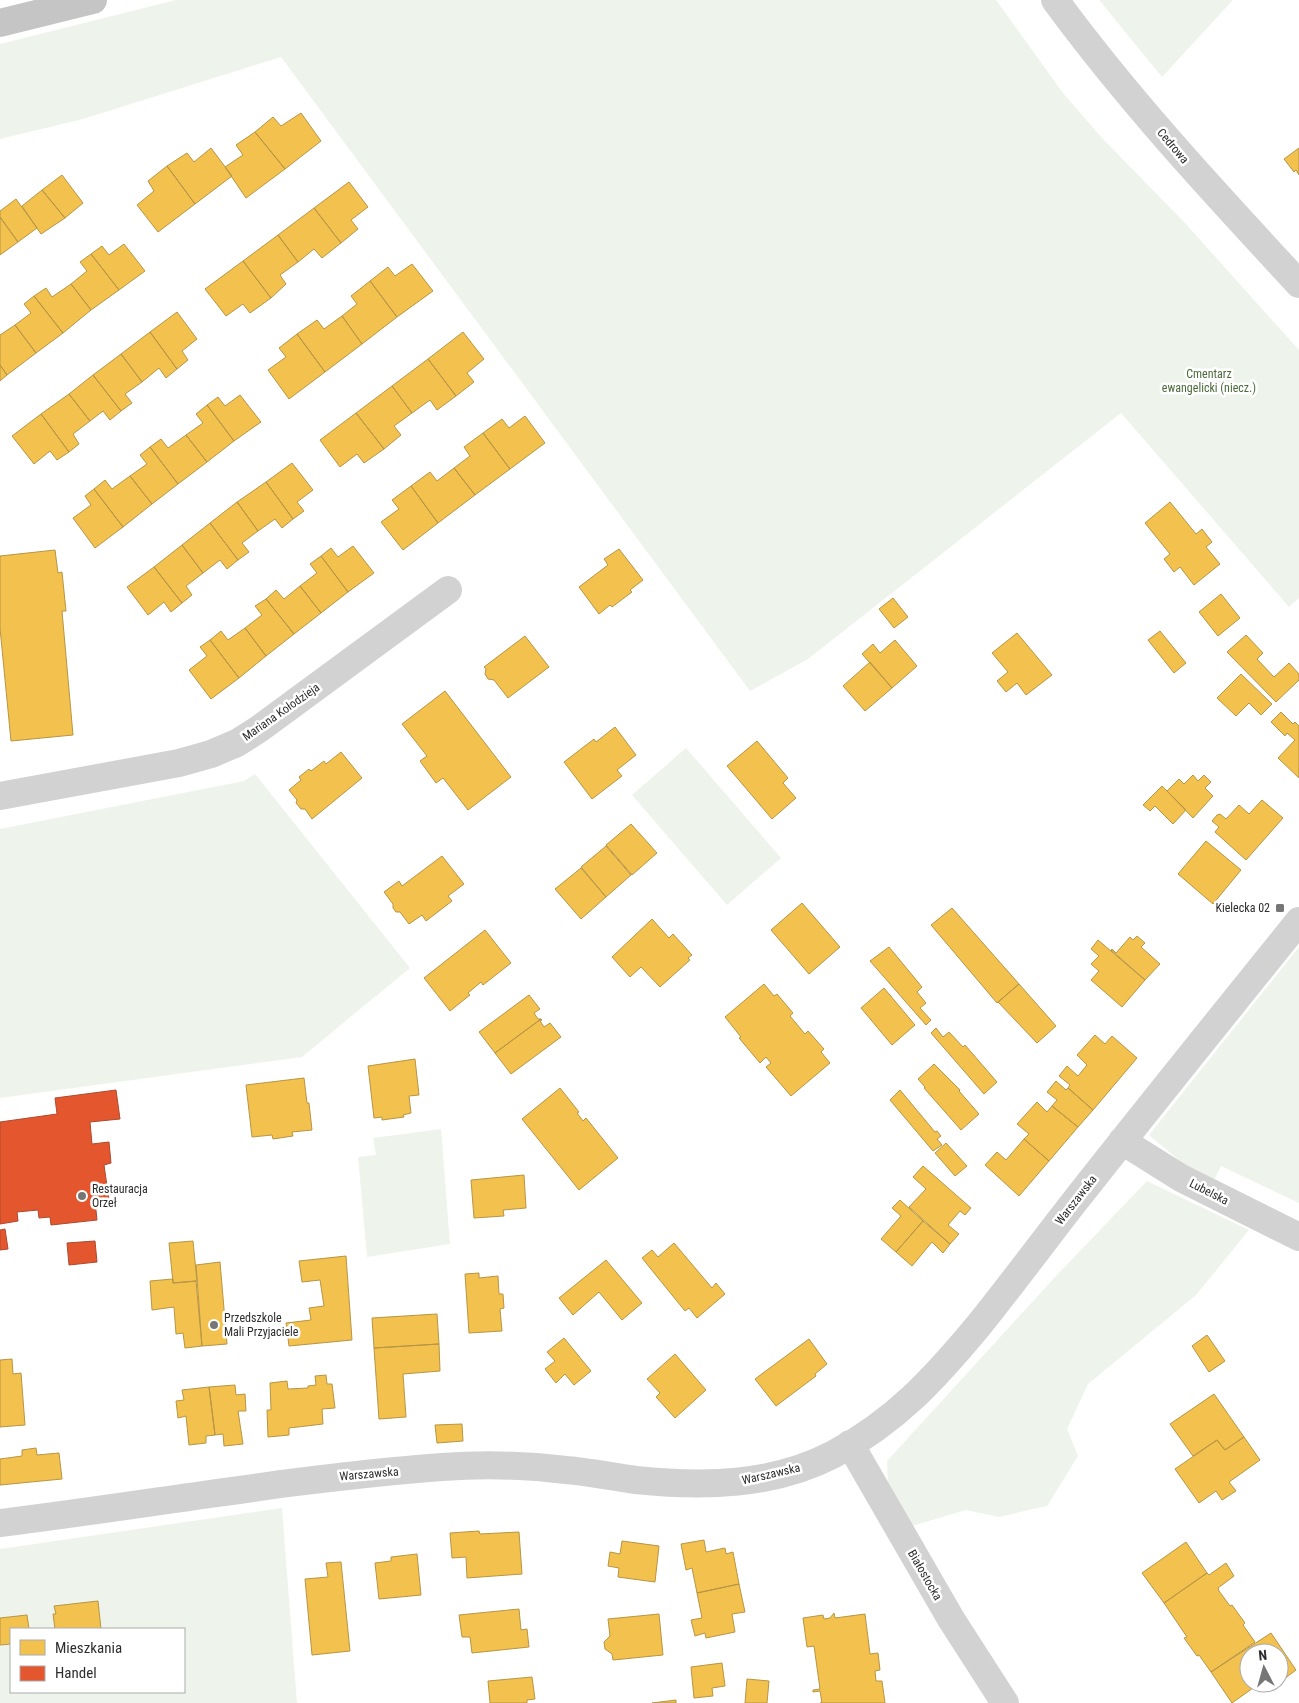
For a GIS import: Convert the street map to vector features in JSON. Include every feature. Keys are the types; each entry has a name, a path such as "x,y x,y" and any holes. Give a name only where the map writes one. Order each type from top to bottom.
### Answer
{"main road":[{"path":"0,23 93,0"}],"street":[{"name":"Cedrowa","path":"1055,0 1092,50 1186,162 1299,284"},
{"name":"Mariana Kołodzieja","path":"0,796 179,764 237,743 259,729 448,590"},
{"name":"Warszawska","path":"0,1523 114,1509 329,1478 443,1467 488,1465 548,1468 635,1480 680,1483 735,1482 761,1479 815,1463 850,1444 892,1416 933,1379 1005,1292 1122,1141 1299,921"},
{"name":"Lubelska","path":"1122,1141 1181,1178 1299,1237"},
{"name":"Białostocka","path":"850,1444 951,1619 1005,1703"}],"green space":[{"name":"Cmentarz ewangelicki (niecz.)","path":"176,0 996,0 1063,93 1102,138 1184,222 1299,350 1299,598 1289,607 1121,413 808,659 750,691 281,57 83,119 0,139 0,44"},
{"path":"1099,0 1233,0 1162,77"},
{"path":"686,748 781,858 727,905 632,795"},
{"path":"255,774 410,968 302,1057 0,1098 0,829 244,781"},
{"path":"1299,947 1299,1203 1221,1166 1214,1180 1186,1166 1149,1135"},
{"path":"441,1129 450,1244 367,1257 358,1157 376,1155 373,1138"},
{"path":"1147,1181 1249,1230 1196,1295 1088,1384 1067,1429 1078,1456 1047,1506 999,1517 966,1510 912,1526 888,1486 887,1461 1055,1277"},
{"path":"282,1508 297,1703 0,1703 0,1549"}],"building: Mieszkania":[{"path":"301,113 321,141 285,169 255,132 273,117 281,126"},
{"path":"255,132 285,169 246,198 225,167 243,155 236,145"},
{"path":"211,148 232,176 195,204 167,166 187,153 194,162"},
{"path":"1299,148 1299,175 1296,170 1294,172 1284,159"},
{"path":"167,166 195,204 158,232 137,205 154,191 148,181"},
{"path":"62,175 83,203 65,218 42,190"},
{"path":"349,182 368,207 351,220 358,229 341,243 314,208"},
{"path":"42,190 65,218 41,234 22,206"},
{"path":"16,199 37,228 18,242 0,217 0,211"},
{"path":"314,208 341,243 322,258 314,249 298,262 278,235"},
{"path":"0,217 18,242 0,255"},
{"path":"278,235 298,262 280,275 286,284 271,298 243,261"},
{"path":"124,244 145,271 119,290 91,254 102,246 109,255"},
{"path":"91,254 119,290 91,310 71,284 87,271 80,262"},
{"path":"243,261 271,298 250,313 243,304 226,316 205,289"},
{"path":"412,264 433,291 397,317 370,281 388,267 395,276"},
{"path":"370,281 397,317 362,344 342,316 357,304 351,296"},
{"path":"71,284 91,310 63,333 34,296 46,288 52,297"},
{"path":"34,296 63,333 36,353 15,325 31,313 24,304"},
{"path":"177,312 197,339 182,351 188,360 177,369 150,332"},
{"path":"342,316 362,344 325,372 297,334 317,320 324,329"},
{"path":"15,325 36,353 7,375 0,365 0,335"},
{"path":"150,332 177,369 166,378 159,368 142,382 121,354"},
{"path":"463,332 484,359 467,373 474,382 456,396 428,359"},
{"path":"297,334 325,372 289,399 268,370 286,357 279,348"},
{"path":"121,354 142,382 125,394 132,403 121,411 93,375"},
{"path":"428,359 456,396 437,410 430,400 412,413 392,386"},
{"path":"0,365 7,375 0,381"},
{"path":"93,375 121,411 110,420 103,411 90,421 69,394"},
{"path":"392,386 412,413 394,426 401,435 384,449 356,413"},
{"path":"69,394 90,421 73,434 79,444 69,452 41,414"},
{"path":"240,395 261,422 234,441 207,405 218,397 225,406"},
{"path":"207,405 234,441 207,462 186,435 203,423 196,414"},
{"path":"356,413 384,449 364,463 357,454 340,467 320,440"},
{"path":"41,414 69,452 57,460 50,451 34,464 12,436"},
{"path":"525,416 545,443 510,469 483,433 502,419 509,428"},
{"path":"483,433 510,469 475,495 454,468 470,456 464,447"},
{"path":"186,435 207,462 178,484 150,447 161,439 168,448"},
{"path":"150,447 178,484 152,504 130,476 147,464 140,455"},
{"path":"292,463 313,490 297,502 304,511 293,519 266,482"},
{"path":"454,468 475,495 438,523 411,486 430,472 437,481"},
{"path":"130,476 152,504 123,527 94,489 105,480 112,489"},
{"path":"266,482 293,519 282,528 275,519 258,531 237,502"},
{"path":"411,486 438,523 403,550 381,522 399,509 392,500"},
{"path":"94,489 123,527 95,548 73,518 91,505 85,496"},
{"path":"237,502 258,531 242,543 249,552 238,560 210,523"},
{"path":"1170,502 1196,534 1202,529 1212,542 1206,547 1220,564 1194,585 1180,567 1174,572 1164,559 1170,554 1145,523"},
{"path":"210,523 238,560 227,569 220,560 203,573 182,545"},
{"path":"182,545 203,573 186,586 192,595 182,603 154,567"},
{"path":"353,546 374,573 348,592 321,556 331,548 338,557"},
{"path":"619,549 643,580 630,590 632,592 599,614 579,587 608,565 604,559"},
{"path":"55,550 58,573 62,572 66,611 62,611 73,735 11,741 0,628 0,556"},
{"path":"321,556 348,592 321,613 300,586 317,573 310,564"},
{"path":"154,567 182,603 171,612 164,602 148,615 127,587"},
{"path":"300,586 321,613 294,634 266,599 276,590 284,599"},
{"path":"1221,594 1240,618 1218,636 1199,612"},
{"path":"893,598 908,617 894,628 879,609"},
{"path":"266,599 294,634 266,656 245,628 262,615 255,606"},
{"path":"245,628 266,656 239,678 210,640 221,631 228,640"},
{"path":"1160,631 1186,663 1174,673 1148,640"},
{"path":"1017,633 1052,675 1026,695 1017,683 1006,692 997,681 1008,672 992,653"},
{"path":"1246,635 1263,653 1257,659 1274,677 1289,663 1299,674 1299,680 1276,702 1227,652"},
{"path":"525,636 549,667 508,698 494,680 488,679 484,667"},
{"path":"210,640 239,678 211,699 189,670 207,656 200,647"},
{"path":"895,640 917,666 892,688 862,654 873,644 880,653"},
{"path":"870,662 892,688 865,711 843,686"},
{"path":"1241,674 1272,704 1261,715 1249,703 1236,716 1217,698"},
{"path":"445,691 511,777 468,810 443,778 436,783 420,761 427,756 402,724"},
{"path":"1281,712 1293,724 1295,722 1299,726 1299,778 1278,758 1295,740 1287,733 1285,736 1271,722"},
{"path":"615,727 636,755 617,770 622,776 592,799 564,762 594,739 596,742"},
{"path":"757,741 788,778 783,783 796,798 772,819 727,766"},
{"path":"341,752 362,778 312,819 305,809 301,809 296,803 297,800 289,790 301,780 299,777 309,769 311,771 324,761 326,764"},
{"path":"1193,775 1198,781 1204,775 1211,782 1205,788 1213,796 1193,818 1167,791 1179,779 1184,784"},
{"path":"1162,786 1186,810 1173,824 1155,806 1150,811 1143,805"},
{"path":"1262,800 1283,818 1246,860 1215,832 1219,827 1212,821 1220,814 1226,819 1239,805 1249,814"},
{"path":"631,824 657,853 632,875 606,845"},
{"path":"1206,841 1241,870 1213,904 1178,874"},
{"path":"606,846 631,875 606,897 581,867"},
{"path":"442,856 464,884 448,896 452,901 426,921 422,915 409,924 400,912 396,912 393,904 384,892 399,881 402,886"},
{"path":"581,868 606,897 581,919 555,889"},
{"path":"802,903 840,947 809,974 771,930"},
{"path":"952,908 1019,984 997,1003 931,925"},
{"path":"652,919 669,938 673,934 692,955 688,958 690,960 660,987 641,967 630,977 612,957"},
{"path":"485,930 511,963 483,985 481,982 468,993 470,995 450,1011 424,978"},
{"path":"1137,936 1145,943 1141,947 1160,964 1145,980 1111,950 1116,953 1130,937 1133,940"},
{"path":"1098,940 1145,980 1122,1007 1091,980 1099,971 1091,964 1099,956 1091,949"},
{"path":"889,947 922,987 917,992 926,1003 920,1008 931,1020 926,1025 870,961"},
{"path":"764,984 774,996 777,994 793,1013 790,1016 805,1034 808,1031 824,1049 821,1052 830,1063 791,1096 766,1067 771,1063 766,1057 760,1063 739,1038 741,1037 725,1017"},
{"path":"1019,984 1056,1026 1037,1043 998,1002"},
{"path":"884,988 915,1025 892,1045 861,1008"},
{"path":"529,995 540,1009 534,1013 538,1019 541,1019 495,1053 479,1032"},
{"path":"541,1019 540,1021 544,1027 550,1023 561,1037 511,1074 495,1053"},
{"path":"936,1028 943,1037 949,1032 963,1047 965,1045 997,1082 984,1094 931,1033"},
{"path":"1095,1035 1105,1044 1112,1036 1137,1058 1093,1110 1068,1088 1070,1085 1059,1076 1067,1066 1078,1076 1087,1065 1077,1055"},
{"path":"415,1059 419,1095 409,1096 411,1113 403,1115 404,1117 382,1120 382,1117 374,1118 368,1066"},
{"path":"934,1064 960,1090 979,1114 961,1130 918,1079"},
{"path":"304,1078 312,1130 292,1132 293,1136 273,1139 272,1135 252,1137 246,1085"},
{"path":"1056,1081 1066,1090 1068,1088 1093,1110 1078,1127 1052,1106 1057,1100 1047,1092"},
{"path":"560,1088 579,1112 577,1113 583,1121 586,1118 618,1158 579,1190 522,1119"},
{"path":"900,1090 935,1132 937,1131 941,1136 937,1139 942,1145 933,1151 890,1100"},
{"path":"1037,1102 1047,1112 1052,1106 1078,1127 1049,1161 1024,1139 1029,1134 1017,1124"},
{"path":"1024,1139 1049,1161 1019,1196 985,1165 997,1152 1006,1160"},
{"path":"946,1143 967,1166 955,1176 935,1153"},
{"path":"923,1166 971,1208 965,1215 960,1211 948,1225 959,1234 950,1244 909,1207 926,1189 913,1177"},
{"path":"524,1175 526,1208 503,1210 504,1216 474,1218 471,1180"},
{"path":"900,1200 923,1221 896,1252 881,1239 901,1216 892,1208"},
{"path":"923,1221 950,1244 943,1253 932,1242 912,1266 896,1252"},
{"path":"193,1241 197,1281 173,1283 169,1243"},
{"path":"674,1243 712,1288 716,1283 725,1294 697,1318 689,1308 685,1311 642,1258 652,1250 658,1257"},
{"path":"346,1256 352,1340 289,1346 286,1323 311,1320 309,1308 324,1306 320,1280 302,1282 299,1261"},
{"path":"606,1260 642,1303 622,1320 599,1292 573,1315 559,1298"},
{"path":"220,1262 227,1344 202,1346 196,1265"},
{"path":"479,1273 479,1278 498,1276 499,1294 503,1294 504,1308 500,1309 502,1331 469,1333 465,1274"},
{"path":"173,1279 173,1283 196,1281 202,1346 185,1348 183,1333 176,1334 174,1307 152,1310 150,1281"},
{"path":"437,1314 439,1344 374,1348 372,1318"},
{"path":"1207,1335 1225,1361 1209,1372 1192,1346"},
{"path":"564,1338 591,1371 574,1385 565,1374 556,1383 545,1369 555,1361 547,1352"},
{"path":"809,1339 827,1364 815,1374 816,1376 776,1406 755,1379"},
{"path":"439,1344 440,1371 403,1374 406,1417 379,1419 374,1348"},
{"path":"675,1354 706,1390 675,1418 656,1397 660,1393 647,1379"},
{"path":"12,1359 13,1374 21,1373 25,1425 0,1427 0,1360"},
{"path":"326,1375 327,1384 332,1384 335,1408 322,1409 323,1424 289,1428 289,1435 268,1437 267,1410 271,1410 270,1383 287,1381 288,1389 308,1388 308,1386 316,1385 315,1376"},
{"path":"235,1385 236,1395 245,1394 246,1411 238,1411 243,1444 224,1446 223,1434 215,1435 209,1387"},
{"path":"209,1387 215,1435 206,1436 206,1443 189,1445 186,1416 178,1418 176,1401 184,1400 182,1390"},
{"path":"1214,1394 1244,1437 1225,1450 1217,1440 1193,1456 1170,1424"},
{"path":"462,1424 463,1441 437,1443 435,1425"},
{"path":"1244,1437 1260,1460 1229,1482 1236,1491 1222,1500 1216,1491 1199,1503 1175,1469 1217,1440 1225,1450"},
{"path":"36,1448 37,1455 59,1453 62,1479 0,1485 0,1459 22,1456 22,1450"},
{"path":"479,1531 480,1534 519,1532 522,1574 467,1578 466,1557 452,1558 450,1533"},
{"path":"704,1540 706,1552 725,1548 726,1554 733,1552 739,1584 697,1593 692,1568 686,1570 681,1544"},
{"path":"622,1541 659,1546 655,1582 618,1577 619,1568 608,1566 610,1552 620,1554"},
{"path":"1186,1542 1207,1573 1164,1603 1142,1573"},
{"path":"417,1554 421,1595 379,1599 375,1563 391,1561 391,1557"},
{"path":"341,1562 350,1651 312,1655 305,1579 328,1577 326,1563"},
{"path":"1226,1563 1234,1576 1218,1588 1219,1591 1245,1623 1243,1625 1255,1642 1239,1643 1239,1653 1211,1672 1184,1638 1187,1637 1164,1603 1207,1573 1209,1575"},
{"path":"739,1584 745,1612 732,1614 735,1632 706,1638 705,1633 695,1636 691,1620 702,1618 697,1593"},
{"path":"98,1601 101,1628 55,1628 53,1614 56,1614 54,1606"},
{"path":"519,1609 521,1630 527,1629 529,1647 472,1653 470,1637 462,1637 459,1615"},
{"path":"834,1613 835,1618 865,1614 870,1654 878,1653 880,1670 875,1671 876,1681 882,1681 885,1703 822,1703 820,1691 813,1692 813,1690 820,1689 814,1646 807,1647 803,1618 823,1615 824,1619 830,1618"},
{"path":"659,1614 663,1655 613,1660 612,1654 605,1649 604,1642 610,1636 608,1619"},
{"path":"27,1615 29,1628 10,1628 10,1644 0,1645 0,1618"},
{"path":"1271,1633 1278,1643 1256,1643"},
{"path":"1239,1654 1239,1693 1246,1693 1232,1703 1211,1672"},
{"path":"1289,1660 1296,1670 1289,1675"},
{"path":"722,1663 725,1686 712,1688 713,1696 694,1698 691,1667"},
{"path":"532,1677 535,1699 527,1700 527,1703 490,1703 488,1681"},
{"path":"747,1679 769,1681 767,1703 745,1703"},
{"path":"676,1700 676,1703 652,1703"}],"building: Handel":[{"path":"116,1090 120,1119 90,1122 92,1144 109,1142 111,1163 104,1165 109,1200 95,1201 97,1220 51,1225 50,1217 39,1218 38,1210 17,1212 18,1221 0,1224 0,1122 57,1114 55,1098"},
{"path":"5,1229 8,1249 0,1250 0,1230"},
{"path":"95,1241 97,1262 69,1265 67,1243"}],"place":[{"name":"Kielecka 02","path":"1280,908"},
{"name":"Restauracja Orzeł","path":"82,1196"},
{"name":"Przedszkole Mali Przyjaciele","path":"214,1325"}]}
